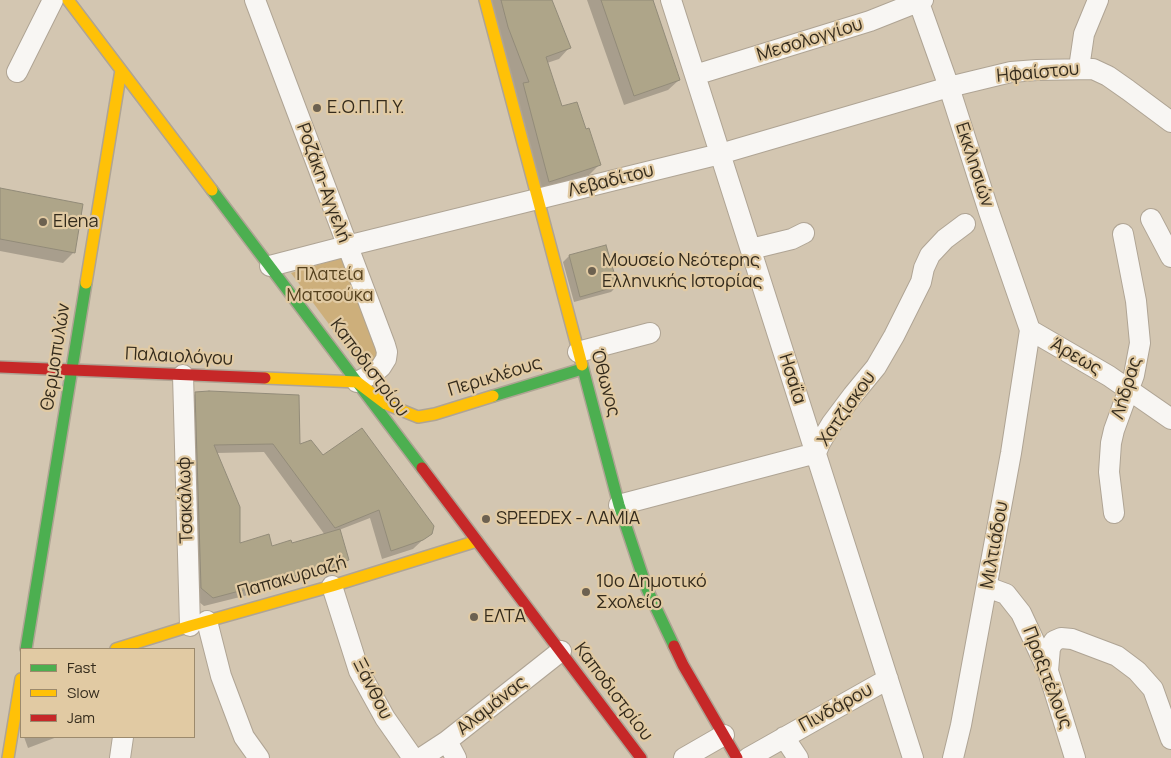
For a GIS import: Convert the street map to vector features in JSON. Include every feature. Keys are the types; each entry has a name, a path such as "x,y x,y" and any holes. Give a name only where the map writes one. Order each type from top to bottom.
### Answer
{"main road":[{"name":"Καποδιστρίου","path":"68,0 357,382 406,434 477,541 641,758"},
{"name":"Όθωνος","path":"485,0 619,505 647,589 683,665 737,758"},
{"name":"Θερμοπυλών","path":"26,648 121,70"},
{"name":"Περικλέους","path":"418,417 435,414 580,361"},
{"name":"Παλαιολόγου","path":"0,367 357,382"},
{"path":"357,382 386,404 418,417 406,434"},
{"name":"Παπακυριαζή","path":"121,648 199,623 332,586 477,541"},
{"path":"7,690 20,684"},
{"path":"8,758 20,690"}],"street":[{"path":"17,72 53,0"},
{"name":"Ροζάκη-Αγγελή","path":"255,0 387,352 386,360 381,367 357,382"},
{"name":"Ησαΐα","path":"671,0 913,758"},
{"path":"1079,68 1084,34 1098,0"},
{"name":"Μεσολογγίου","path":"695,76 870,21 920,1"},
{"name":"Εκκλησιών","path":"920,1 1030,330"},
{"name":"Ηφαίστου","path":"950,87 1011,72 1079,68 1093,69 1108,76 1171,122"},
{"name":"Λεβαδίτου","path":"270,266 720,154 950,87"},
{"path":"1151,219 1171,257"},
{"name":"Χατζίσκου","path":"619,505 816,453 832,423 852,395 876,367 913,298 930,255 945,239 965,224"},
{"path":"751,249 792,239 804,233"},
{"name":"Λήδρας","path":"1114,513 1109,472 1112,443 1114,430 1138,360 1140,343 1136,301 1123,234"},
{"name":"Άρεως","path":"1030,330 1109,376 1171,419"},
{"name":"Μιλτιάδου","path":"953,758 987,587 1011,453 1030,330"},
{"path":"580,361 650,333"},
{"name":"Τσακάλωφ","path":"183,375 199,623 244,737 259,758"},
{"name":"Ξάνθου","path":"332,586 359,672 385,718 413,758"},
{"name":"Πραξιτέλους","path":"987,587 1003,592 1016,604 1048,671 1076,758"},
{"path":"1048,671 1050,648 1054,641 1061,638 1072,639 1117,656 1137,671 1153,688 1171,739"},
{"name":"Αλαμάνας","path":"421,758 451,749 561,651"},
{"name":"Πινδάρου","path":"748,758 888,679"},
{"path":"684,758 724,735"},
{"path":"784,737 798,758"},
{"path":"120,758 123,738"}],"green space":[{"name":"Πλατεία Ματσούκα","path":"344,257 381,346 374,366 360,366 291,273"}],"building":[{"path":"501,0 552,0 571,48 546,57 562,106 577,102 586,129 589,128 601,165 549,182 523,83 529,82 508,27"},
{"path":"601,0 653,0 680,80 634,96"},
{"name":"Elena","path":"0,188 83,204 75,253 0,239"},
{"name":"Μουσείο Νεότερης Ελληνικής Ιστορίας","path":"606,245 618,286 580,297 569,255"},
{"path":"195,392 299,395 300,444 311,440 323,455 362,428 434,526 432,534 423,540 391,551 379,510 335,528 273,444 214,445 240,507 240,543 269,534 272,546 291,540 292,543 340,529 349,560 213,598 201,588"}],"traffic: fast":[{"path":"212,190 422,468"},
{"path":"26,648 86,283"},
{"path":"582,365 619,505 647,589 674,646"},
{"path":"493,396 582,369"}],"traffic: slow":[{"path":"68,0 212,190"},
{"path":"485,0 582,365"},
{"path":"86,283 121,70"},
{"path":"265,378 357,382 386,404 418,417 435,414 493,396"},
{"path":"119,648 332,586 477,541"},
{"path":"8,758 20,685"}],"traffic: jam":[{"path":"0,367 265,378"},
{"path":"422,468 641,758"},
{"path":"674,646 737,758"}],"place":[{"name":"Ε.Ο.Π.Π.Υ.","path":"317,108"},
{"name":"Elena","path":"43,222"},
{"name":"Μουσείο Νεότερης Ελληνικής Ιστορίας","path":"592,271"},
{"name":"SPEEDEX - ΛΑΜΙΑ","path":"486,519"},
{"name":"10ο Δημοτικό Σχολείο","path":"586,592"},
{"name":"ΕΛΤΑ","path":"474,617"}]}
